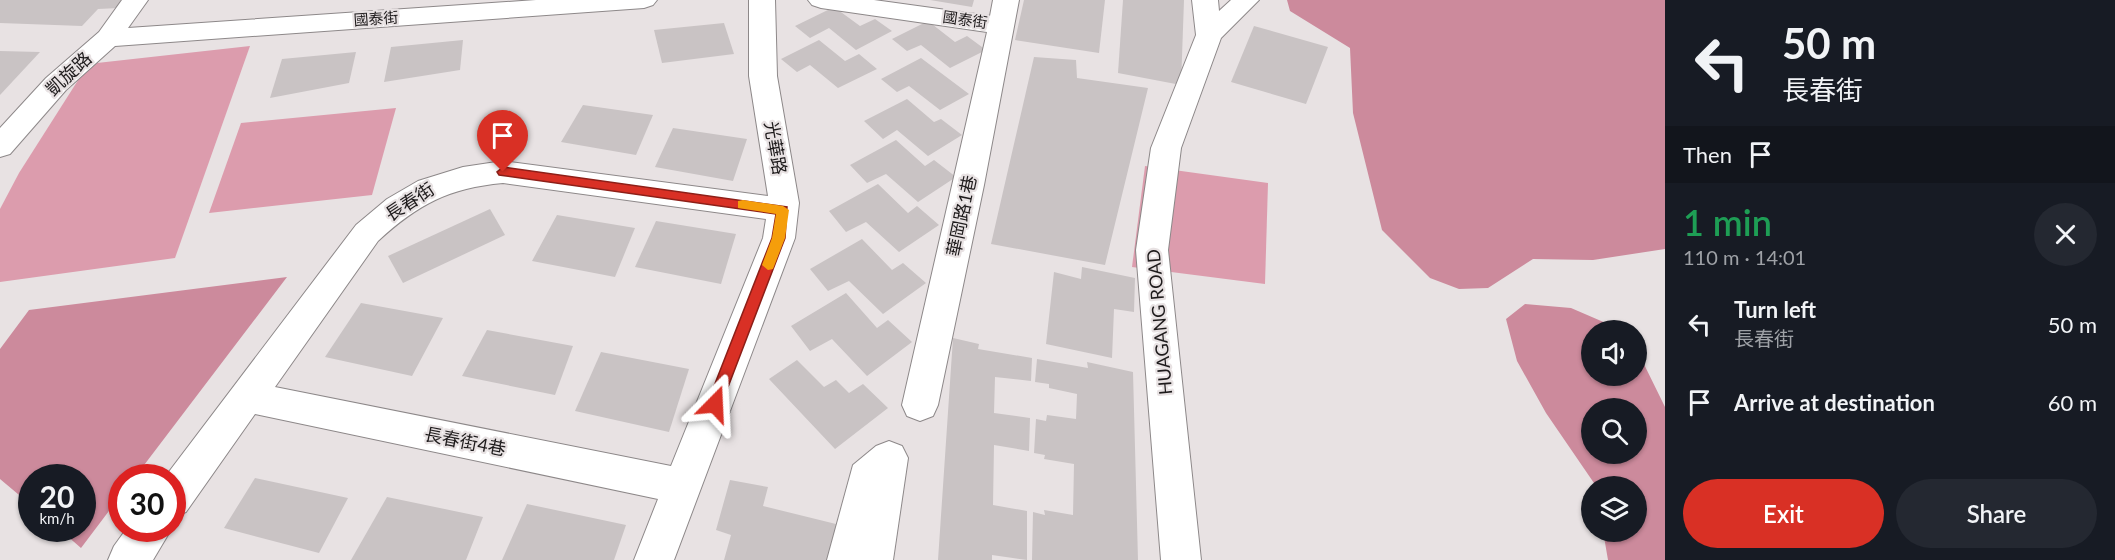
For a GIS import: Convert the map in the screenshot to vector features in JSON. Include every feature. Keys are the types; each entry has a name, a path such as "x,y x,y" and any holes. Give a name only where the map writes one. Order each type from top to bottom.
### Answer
{"street":[{"name":"凱旋路","path":"0,147 56,84 108,38 135,0"},
{"name":"國泰街","path":"108,38 644,0"},
{"name":"光華路","path":"654,560 779,238 784,203 763,76 762,0"},
{"name":"國泰街","path":"821,0 1004,13"},
{"path":"1205,0 1209,35"},
{"name":"HUAGANG ROAD","path":"1181,560 1152,250 1166,148 1209,35 1246,0"},
{"name":"華岡路1巷","path":"920,405 1004,13"},
{"name":"長春街","path":"186,480 367,233 390,211 442,181 472,174 503,172 783,210"},
{"name":"長春街4巷","path":"247,398 682,486"},
{"path":"847,560 867,478 889,458 873,560"},
{"path":"128,560 142,542"}],"shaded area":[{"path":"1287,0 1665,0 1665,249 1593,260 1533,259 1488,288 1459,289 1430,278 1382,230 1353,113 1350,48 1290,11"},
{"path":"250,46 175,258 0,282 0,209 19,173 82,74 97,63"},
{"path":"396,108 372,195 209,213 241,123"},
{"path":"1145,166 1268,183 1265,284 1132,267"},
{"path":"287,277 145,464 108,464 108,512 96,528 96,464 18,464 18,494 0,479 0,349 29,310"},
{"path":"1525,304 1571,308 1599,320 1581,320 1581,386 1647,386 1647,370 1665,407 1665,560 1608,560 1605,542 1647,542 1647,476 1589,476 1546,413 1517,361 1506,319"},
{"path":"74,542 86,542 81,548"}],"building":[{"path":"0,0 125,0 119,8 98,9 82,26 0,23"},
{"path":"930,0 974,0 972,7"},
{"path":"1024,0 1105,0 1099,53 1015,40"},
{"path":"1123,0 1184,0 1181,85 1118,73"},
{"path":"834,7 860,26 875,19 892,31 856,50 829,28 810,38 795,26"},
{"path":"928,21 955,42 967,36 986,50 950,68 921,45 907,51 892,39"},
{"path":"724,23 734,54 662,63 654,30"},
{"path":"1254,26 1328,47 1306,104 1231,82"},
{"path":"463,40 460,70 384,82 391,47"},
{"path":"819,40 845,61 859,54 877,69 838,88 810,65 797,72 781,59"},
{"path":"0,51 40,52 0,95"},
{"path":"356,52 349,83 270,98 282,59"},
{"path":"1034,57 1076,60 1077,78 1148,88 1105,265 991,244"},
{"path":"921,58 969,94 940,110 909,86 897,92 881,79"},
{"path":"907,99 934,122 941,119 962,135 928,156 897,130 883,139 864,121"},
{"path":"583,105 653,115 636,155 561,142"},
{"path":"673,128 747,139 733,181 655,167"},
{"path":"896,140 925,166 934,160 956,177 918,202 886,174 867,183 850,165"},
{"path":"878,184 908,213 917,206 939,225 899,252 866,222 846,232 829,211"},
{"path":"490,209 505,235 403,283 388,256"},
{"path":"557,215 635,228 615,277 532,261"},
{"path":"656,221 736,234 721,284 635,267"},
{"path":"862,239 892,270 903,263 926,283 883,314 849,281 828,291 810,269"},
{"path":"1082,267 1135,278 1134,312 1114,309 1112,358 1046,344 1054,272 1081,279"},
{"path":"846,293 877,328 888,320 912,342 867,376 832,339 810,351 791,326"},
{"path":"361,303 443,318 412,376 325,357"},
{"path":"487,330 573,346 555,395 462,376"},
{"path":"953,338 979,344 978,349 1032,358 1031,381 995,377 994,413 1030,418 1029,451 994,445 993,505 1027,511 1027,560 992,555 992,560 938,560"},
{"path":"601,352 689,369 669,432 575,411"},
{"path":"1037,359 1088,368 1087,362 1133,372 1138,560 1032,560 1033,512 1045,515 1044,510 1073,515 1074,464 1044,459 1045,455 1034,453 1036,419 1046,421 1047,415 1076,419 1077,394 1049,388 1049,384 1035,382"},
{"path":"797,360 824,387 836,380 849,393 863,384 888,408 835,449 769,379"},
{"path":"255,478 348,498 319,553 224,528"},
{"path":"730,480 768,487 763,506 836,524 830,560 724,560 731,535 716,530"},
{"path":"387,497 483,517 466,560 351,560"},
{"path":"527,504 626,525 614,560 502,560"}],"slow traffic":[{"path":"743,205 783,210 779,238 768,265"}],"route":[{"path":"503,172 783,210 779,238 715,404"}]}
